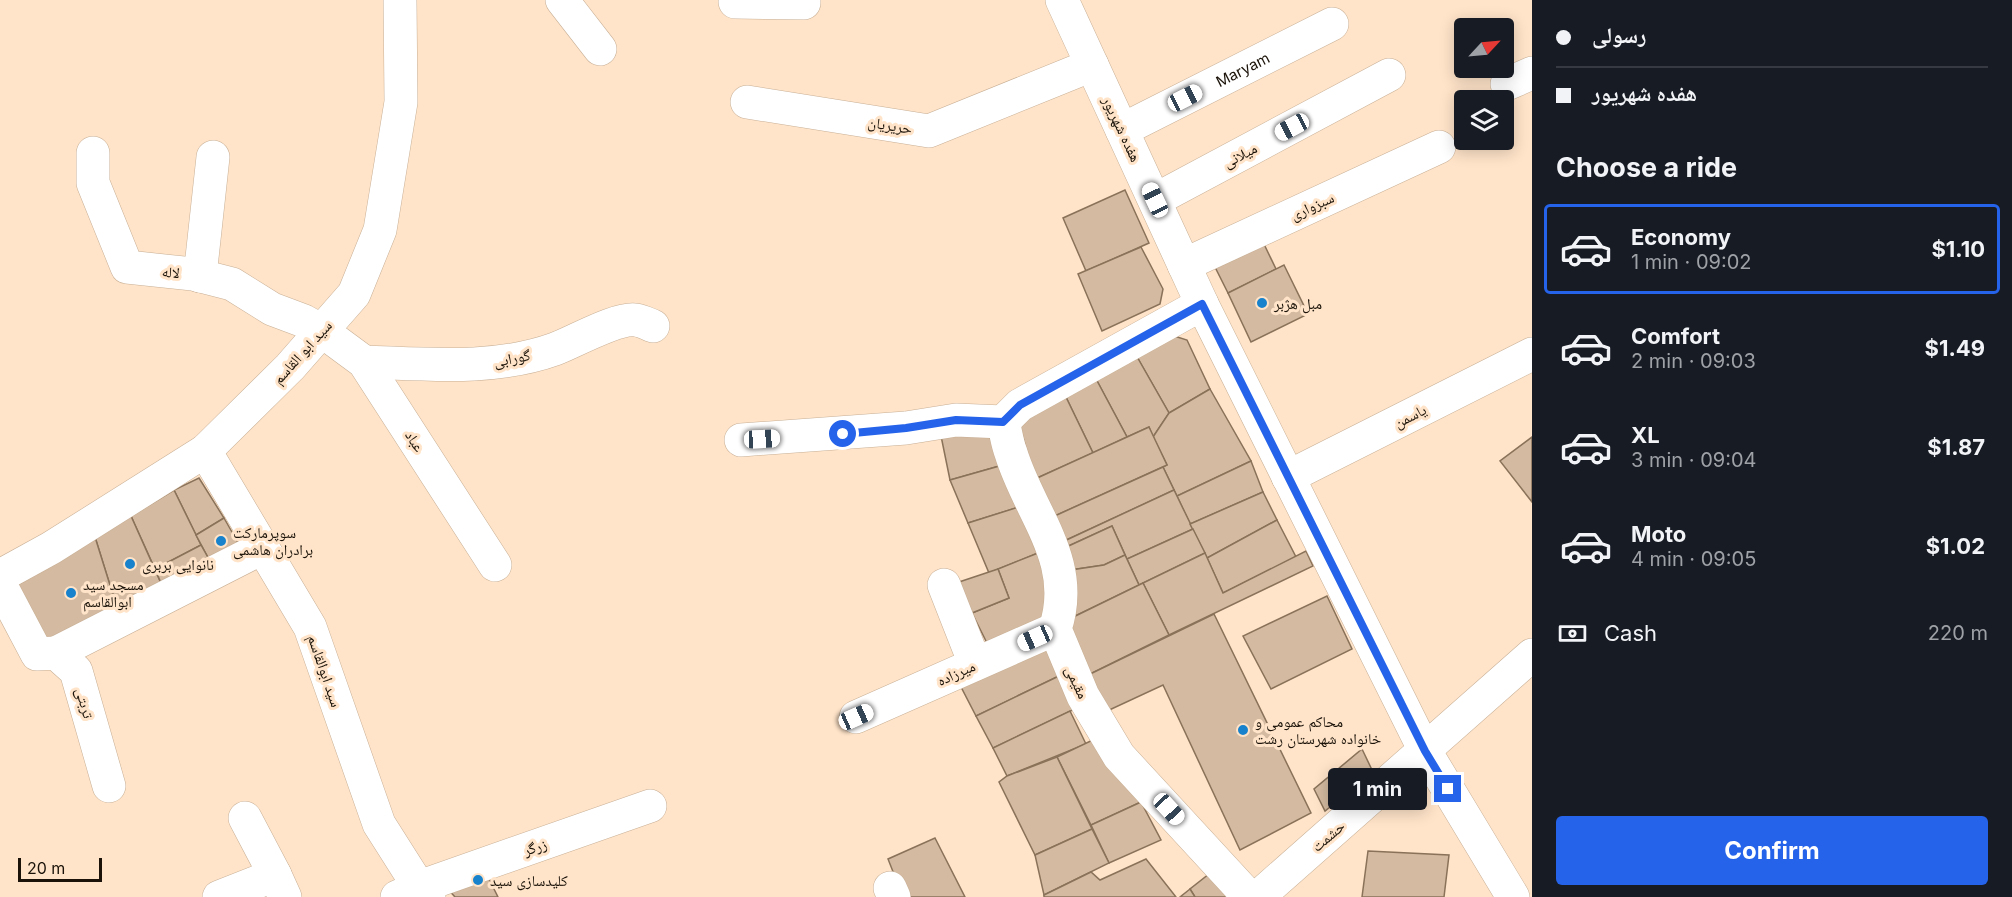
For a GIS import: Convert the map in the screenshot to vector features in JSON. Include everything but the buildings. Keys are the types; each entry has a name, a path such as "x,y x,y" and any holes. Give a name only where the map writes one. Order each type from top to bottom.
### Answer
{"street":[{"name":"سید ابو القاسم","path":"0,576 51,548 205,451 290,367 354,294 381,230 401,102 400,0"},
{"path":"562,0 600,49"},
{"path":"735,2 804,3 804,0"},
{"name":"هفده شهریور","path":"1062,0 1202,304 1425,751 1513,897"},
{"name":"Maryam","path":"1122,130 1332,24"},
{"name":"حریریان","path":"747,102 929,131 1092,65"},
{"name":"میلانی","path":"1155,200 1389,75"},
{"name":"سبزواری","path":"1184,265 1439,147"},
{"name":"لاله","path":"93,153 93,183 126,267 200,276 232,284 272,309 304,321 322,331"},
{"path":"200,276 213,157"},
{"path":"741,440 895,429 956,420 1003,422 1020,405 1202,304"},
{"name":"گورابی","path":"364,362 447,365 500,362 555,349 585,334 635,319 653,326"},
{"name":"عباد","path":"322,331 364,362 495,565"},
{"name":"یاسمن","path":"1288,477 1532,354"},
{"path":"1003,422 1011,454 1055,551 1061,612 1055,629"},
{"name":"سید ابوالقاسم","path":"205,451 310,627 379,824 415,894"},
{"path":"56,653 262,548"},
{"name":"تربتی","path":"0,584 37,654 56,653 76,671 109,786"},
{"path":"944,585 975,664"},
{"name":"میرزاده","path":"856,717 1055,629"},
{"name":"مقیمی","path":"1055,629 1083,696 1119,756 1249,897"},
{"name":"حشمت","path":"1258,897 1532,656"},
{"path":"1381,789 1404,777 1420,773 1432,774 1448,789"},
{"name":"زرگر","path":"415,894 650,806"},
{"path":"219,897 280,886 245,818"}],"place":[{"name":"مبل هژبر","path":"1262,303"},
{"name":"سوپرمارکت برادران هاشمی","path":"221,541"},
{"name":"نانوایی بربری","path":"130,564"},
{"name":"مسجد سید ابوالقاسم","path":"71,593"},
{"name":"محاکم عمومی و خانواده شهرستان رشت","path":"1243,730"},
{"name":"کلیدسازی سید","path":"478,880"}],"route":[{"path":"843,434 956,420 1003,422 1020,405 1202,304 1425,751 1448,789"}]}
